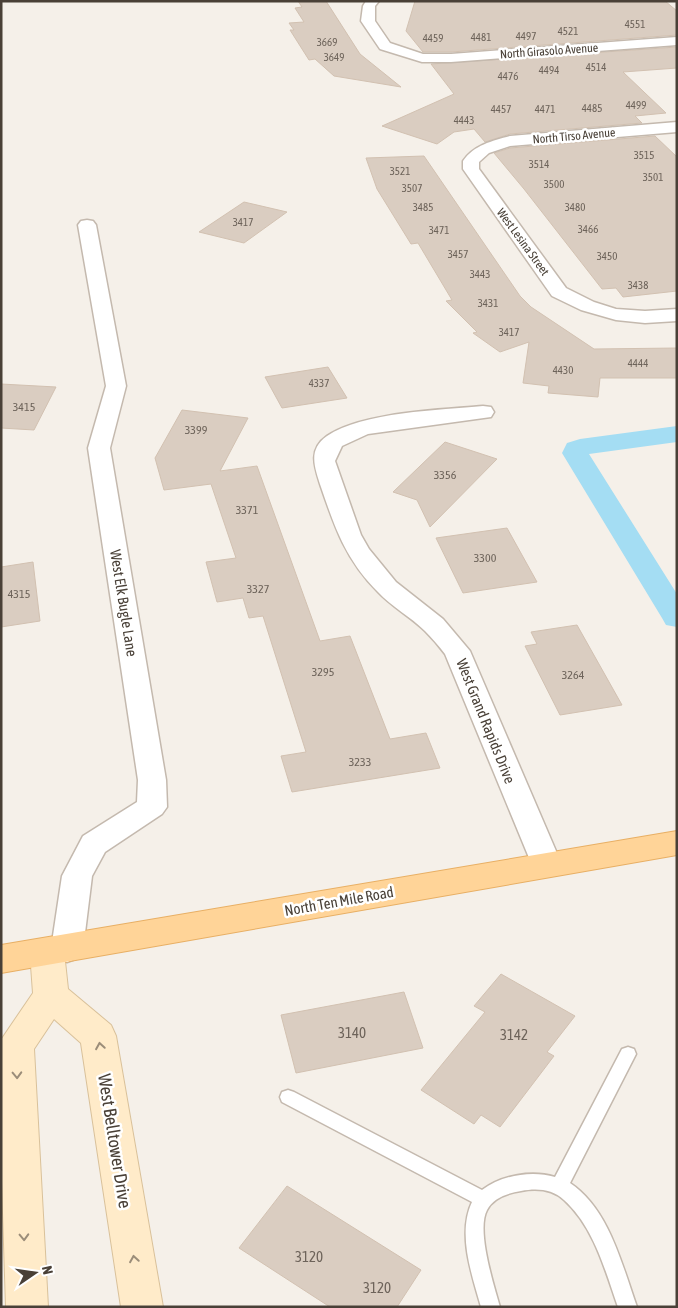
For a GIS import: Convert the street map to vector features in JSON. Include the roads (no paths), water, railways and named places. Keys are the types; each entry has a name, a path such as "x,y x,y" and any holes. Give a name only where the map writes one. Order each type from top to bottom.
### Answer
{"main road":[{"name":"North Ten Mile Road","path":"1,960 677,843"}],"street":[{"name":"North Girasolo Avenue","path":"373,1 369,6 368,21 385,46 422,58 451,58 677,41"},
{"name":"North Tirso Avenue","path":"475,155 489,147 510,141 677,127"},
{"name":"West Lesina Street","path":"475,155 470,161 471,169 559,292 578,304 598,312 622,317 648,319 677,315"},
{"name":"West Elk Bugle Lane","path":"57,951 77,876 94,844 152,807 152,780 99,448 116,386 87,225"},
{"name":"West Grand Rapids Drive","path":"483,412 370,426 349,432 334,441 325,454 324,461 350,535 358,552 387,587 434,625 457,651 547,865"},
{"path":"27,1307 16,1046 51,995 57,951"},
{"name":"West Belltower Drive","path":"51,995 98,1036 142,1307"}],"lane":[{"path":"558,1188 628,1054"},
{"path":"288,1097 485,1200"},
{"path":"491,1307 481,1274 475,1234 478,1206 499,1187 523,1182 547,1181 571,1195 594,1225 628,1307"}],"waterway":[{"path":"677,434 580,447 576,449 575,453 677,618"}]}
